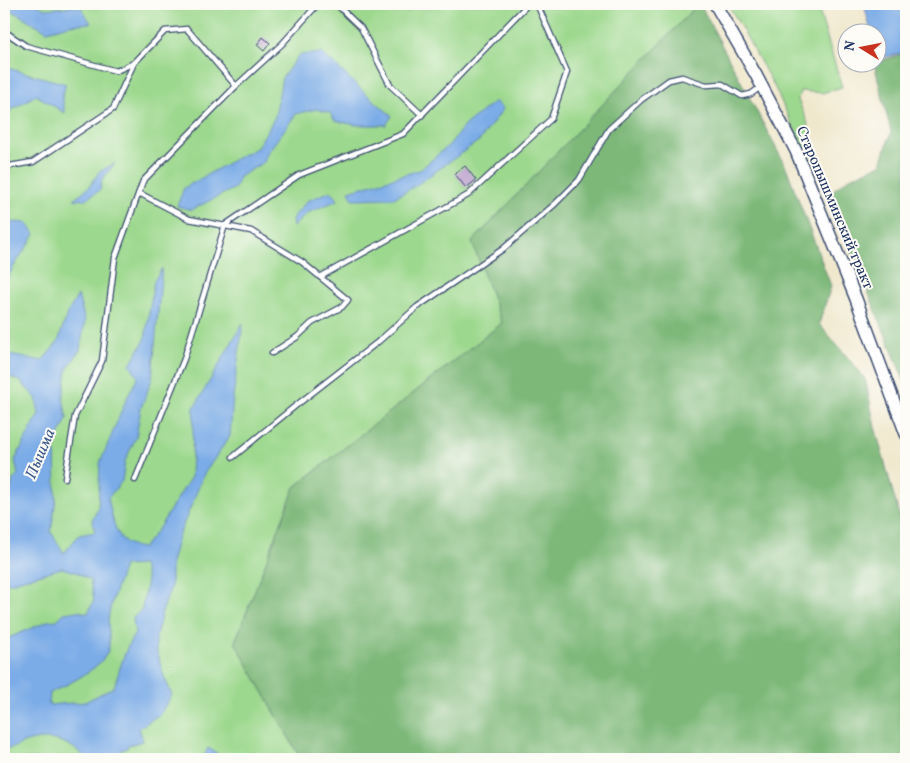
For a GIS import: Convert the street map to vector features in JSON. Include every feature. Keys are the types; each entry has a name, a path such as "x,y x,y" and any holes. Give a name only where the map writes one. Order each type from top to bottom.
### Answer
{"street":[{"name":"Старопышминский тракт","path":"714,4 762,86 806,175 856,298 906,434"}],"lane":[{"path":"65,478 75,416 102,361 115,258 144,182 236,86 282,44 318,4"},
{"path":"336,4 361,28 390,85 422,115"},
{"path":"135,480 184,359 225,225 299,175 403,134 528,4"},
{"path":"320,277 468,195 551,118 567,72 537,4"},
{"path":"4,166 33,162 113,109 134,63 165,31 188,29 236,86"},
{"path":"4,31 26,46 116,71 134,63"},
{"path":"233,457 379,341 417,307 503,249 548,211 579,180 609,129 641,100 669,80 682,77 706,86 722,84 742,96 751,94 762,86"},
{"path":"139,192 189,218 251,232 302,262 348,300 342,308 312,323 296,337 272,353"}],"green space":[{"path":"4,4 698,4 472,242 502,323 295,487 235,642 301,759 4,759"},
{"path":"700,4 786,167 831,286 819,324 865,378 875,427 906,540 906,759 301,759 235,642 295,487 502,323 472,242"},
{"path":"728,4 817,4 842,87 822,93 800,91 798,100 807,121 812,145 804,150 774,86"},
{"path":"906,53 906,385 828,194 848,179 881,164 891,132 876,72 888,72 888,59"}],"water":[{"path":"4,4 35,4 45,9 80,6 91,23 69,25 47,31 4,6"},
{"path":"394,4 413,4 409,11 394,12"},
{"path":"864,4 906,4 906,52 888,56 888,22 868,22"},
{"path":"322,53 392,116 386,125 357,125 335,121 330,113 316,109 296,114 267,153 264,162 239,177 235,188 191,210 177,206 184,188 257,148 275,117 282,78 299,55"},
{"path":"4,67 66,84 62,96 65,113 36,95 11,110 4,119"},
{"path":"495,101 503,109 480,140 415,186 394,198 353,199 349,191 420,170 450,144 465,125"},
{"path":"115,163 102,179 100,190 84,200 74,199 90,186 99,172"},
{"path":"331,191 338,200 307,213 293,227 292,219 307,201"},
{"path":"14,222 27,223 35,234 14,266 4,287 4,225"},
{"path":"162,268 152,379 141,408 136,437 125,461 122,481 108,498 117,531 126,542 133,546 143,548 159,528 191,477 194,408 243,323 230,436 204,474 177,540 171,563 171,587 156,636 156,648 164,677 172,695 160,714 139,728 143,741 128,745 127,748 100,759 87,759 68,745 46,739 38,739 4,749 4,640 48,621 57,620 64,613 77,611 88,613 94,600 90,580 76,572 62,568 10,583 4,582 4,511 13,480 18,475 15,460 39,414 36,398 20,381 4,375 4,354 42,361 58,342 67,314 78,295 85,321 80,350 67,369 63,398 67,419 55,444 56,499 51,532 64,553 79,535 95,532 92,520 98,509 100,463 127,398 138,377 130,364 145,340 154,281","holes":["143,565 147,580 142,609 133,618 135,634 126,651 114,687 85,702 49,705 50,693 94,668 107,653 109,646 109,614 124,566"]},
{"path":"208,748 226,759 203,759"}],"building":[{"path":"263,37 270,43 264,51 257,45"},
{"path":"465,166 476,180 466,188 455,174"}],"waterway":[{"name":"Пышма","path":"99,737 108,745 115,759"}]}
